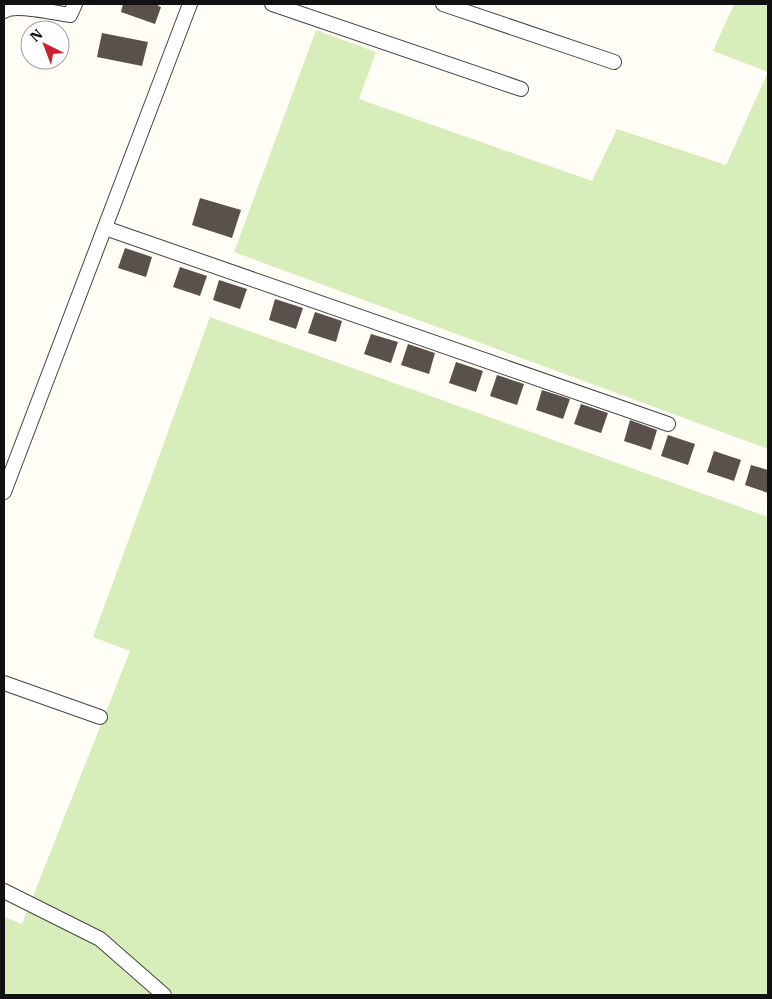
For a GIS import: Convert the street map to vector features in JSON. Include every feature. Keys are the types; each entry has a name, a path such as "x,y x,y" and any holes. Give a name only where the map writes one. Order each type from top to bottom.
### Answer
{"street":[{"path":"4,11 16,7 70,15 75,4"},
{"path":"4,492 190,4"},
{"path":"272,4 521,89"},
{"path":"443,4 614,62"},
{"path":"105,228 668,424"},
{"path":"4,683 100,717"},
{"path":"4,891 100,938 164,995"}],"green space":[{"path":"734,4 768,4 768,72 713,51"},
{"path":"316,30 376,52 359,99 592,181 617,129 726,165 768,72 768,449 234,252"},
{"path":"210,317 768,517 768,995 4,995 4,917 22,924 130,651 93,637"}],"building":[{"path":"123,4 159,4 158,6 161,7 155,24 121,12"},
{"path":"102,33 148,42 142,66 97,57"},
{"path":"200,198 241,210 232,238 192,225"},
{"path":"125,248 152,257 146,277 118,268"},
{"path":"180,267 207,276 200,296 173,287"},
{"path":"219,280 247,289 240,309 213,300"},
{"path":"275,299 303,308 296,329 269,320"},
{"path":"315,312 342,321 336,342 308,333"},
{"path":"371,334 398,342 391,363 364,354"},
{"path":"408,344 435,353 429,374 401,365"},
{"path":"456,362 483,371 476,392 449,383"},
{"path":"497,375 524,384 517,405 490,396"},
{"path":"542,390 570,399 563,419 536,410"},
{"path":"581,404 608,413 601,433 574,424"},
{"path":"630,420 657,430 651,450 624,441"},
{"path":"668,435 695,444 688,465 661,456"},
{"path":"714,451 741,460 734,481 707,472"},
{"path":"751,465 768,470 768,493 745,485"}]}
